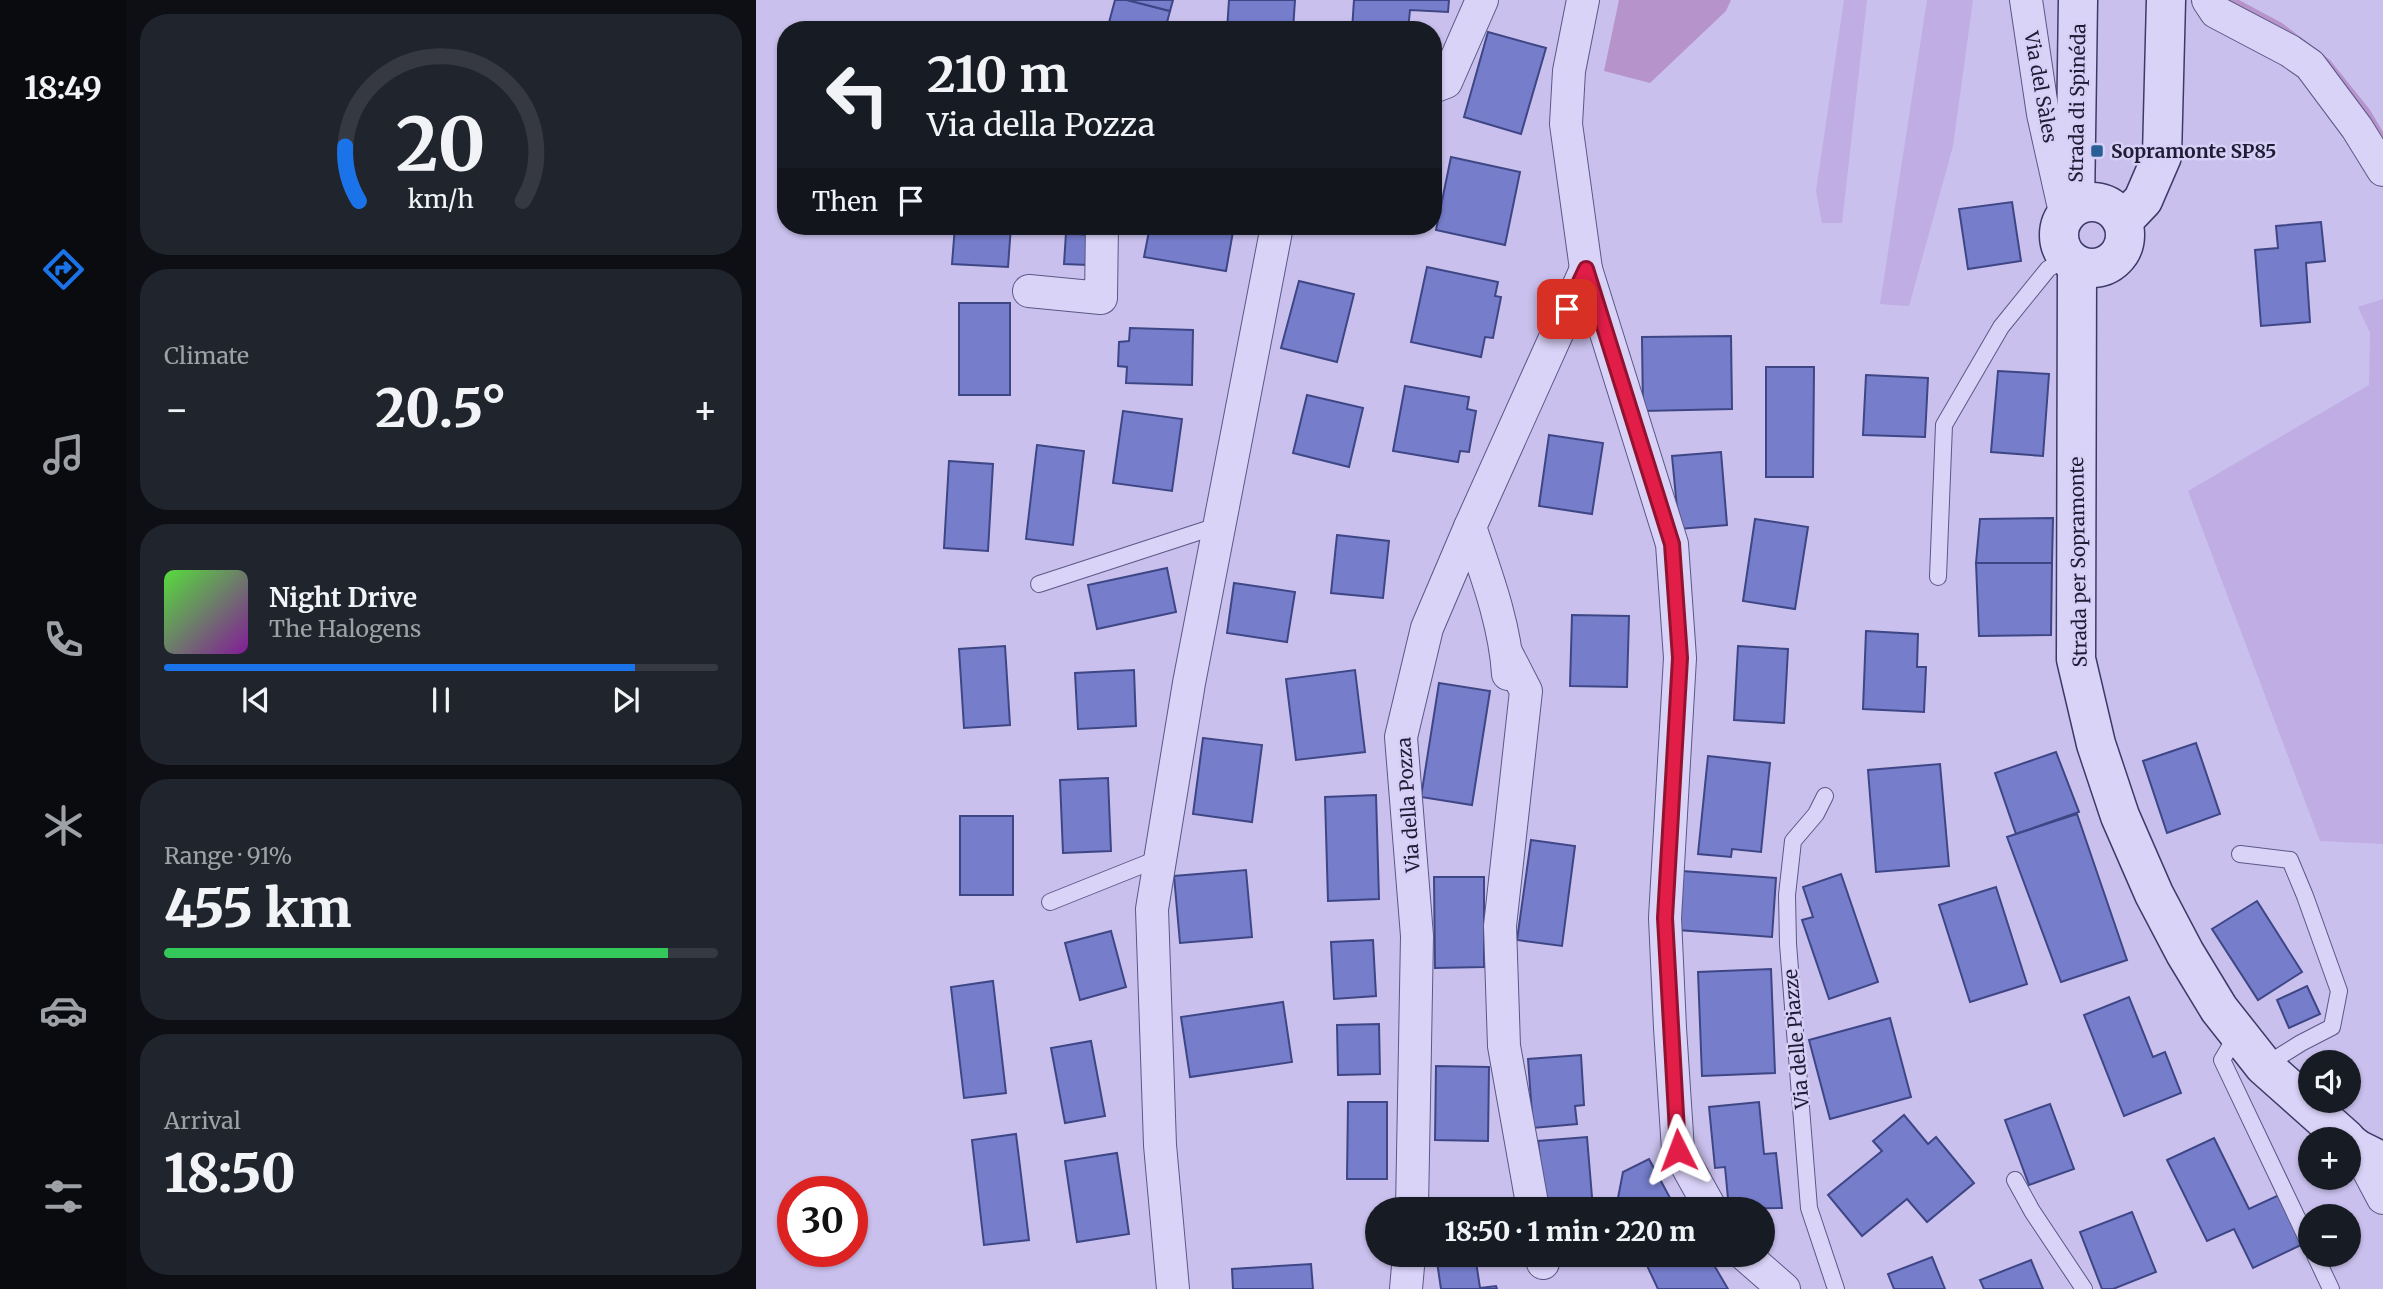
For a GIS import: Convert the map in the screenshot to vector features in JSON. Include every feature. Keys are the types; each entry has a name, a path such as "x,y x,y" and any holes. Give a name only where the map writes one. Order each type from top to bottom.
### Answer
{"main road":[{"name":"Strada di Spinéda","path":"2071,210 2078,0"},
{"path":"2123,221 2143,200 2162,156 2166,0"},
{"path":"2089,201 2103,202 2115,209 2123,221 2126,237 2121,253 2109,264 2093,269 2072,261 2060,243 2059,228 2071,210 2089,201"},
{"name":"Strada per Sopramonte","path":"2072,261 2076,659 2104,768 2120,816 2154,894 2212,998 2264,1066 2335,1127"}],"street":[{"path":"1442,84 1446,82 1482,0"},
{"path":"1583,0 1569,71 1566,124 1586,269 1672,544 1680,658 1665,918 1670,1028 1678,1150 1704,1197"},
{"name":"Via del Sàles","path":"2026,0 2043,114 2071,210"},
{"path":"2208,0 2216,12 2290,51 2310,65 2357,128 2383,170"},
{"path":"1029,291 1101,298 1102,235"},
{"path":"1173,1289 1160,1145 1152,909 1189,682 1275,235"},
{"name":"Via della Pozza","path":"1412,1197 1417,936 1401,737 1427,628 1586,269"},
{"path":"1470,527 1487,577 1507,654 1510,692 1489,864"},
{"path":"1507,654 1526,691 1500,926 1504,1045 1531,1197"},
{"path":"2361,1152 2383,1198"},
{"path":"1406,1289 1408,1267"},
{"path":"1759,1267 1784,1289"}],"lane":[{"path":"1938,577 1944,425 2001,327 2048,269 2072,261"},
{"path":"1039,584 1220,525"},
{"name":"Via delle Piazze","path":"1825,796 1816,814 1793,841 1787,895 1810,1208 1836,1289"},
{"path":"2241,854 2290,860 2339,991 2332,1027 2301,1042 2264,1066"},
{"path":"1050,902 1160,858"},
{"path":"2238,1032 2221,1060 2298,1220"},
{"path":"2015,1180 2032,1211 2084,1289"},
{"path":"2321,1267 2331,1289"}],"shaded area":[{"path":"1619,0 1731,0 1726,11 1650,83 1604,71"},
{"path":"1844,0 1867,0 1842,223 1822,223 1816,191"},
{"path":"1927,0 1973,0 1953,146 1909,306 1880,304"},
{"path":"2214,0 2239,0 2282,23 2330,60 2370,110 2383,132 2383,162 2349,106"},
{"path":"2383,299 2383,844 2320,841 2188,491 2369,385 2370,333 2358,307"}],"building":[{"path":"1115,0 1127,0 1170,11 1167,21 1109,21"},
{"path":"1127,0 1173,0 1170,11"},
{"path":"1229,0 1295,0 1294,21 1228,21"},
{"path":"1354,0 1449,0 1448,12 1410,10 1409,21 1353,21"},
{"path":"1488,32 1546,48 1521,134 1464,117"},
{"path":"1451,157 1520,172 1505,245 1442,231 1442,201"},
{"path":"2012,202 2021,261 1968,269 1959,209"},
{"path":"2321,222 2325,261 2306,263 2310,322 2261,326 2255,250 2278,248 2276,226"},
{"path":"954,235 1010,235 1008,267 952,264"},
{"path":"1066,235 1090,235 1088,265 1064,264"},
{"path":"1148,235 1232,235 1226,271 1144,257"},
{"path":"1427,267 1498,282 1495,296 1501,297 1493,338 1485,337 1481,357 1411,342"},
{"path":"1299,281 1354,294 1337,362 1281,348"},
{"path":"959,303 1010,303 1010,395 959,395"},
{"path":"1130,328 1193,330 1192,385 1126,383 1127,367 1118,366 1119,342 1129,341"},
{"path":"1731,336 1732,409 1643,411 1642,337"},
{"path":"1766,367 1814,367 1813,477 1766,477"},
{"path":"1998,371 2049,374 2043,456 1991,452"},
{"path":"1866,375 1928,378 1925,437 1863,435"},
{"path":"1405,386 1469,397 1467,409 1476,411 1469,452 1460,451 1458,462 1393,451"},
{"path":"1307,395 1363,408 1349,467 1293,453"},
{"path":"1123,411 1182,419 1172,491 1113,483"},
{"path":"1549,435 1603,443 1592,514 1539,506"},
{"path":"1037,445 1084,451 1073,545 1026,539"},
{"path":"1721,452 1727,525 1679,529 1672,456"},
{"path":"949,461 993,464 988,551 944,548"},
{"path":"2053,518 2052,563 1976,563 1980,519"},
{"path":"1755,519 1808,527 1795,609 1743,601"},
{"path":"1337,535 1389,541 1383,598 1331,593"},
{"path":"1976,563 2052,563 2051,635 1979,636"},
{"path":"1167,568 1176,612 1097,629 1088,585"},
{"path":"1234,583 1295,592 1287,642 1227,633"},
{"path":"1572,615 1629,616 1627,687 1570,686"},
{"path":"1866,631 1918,634 1917,667 1926,667 1924,712 1863,709"},
{"path":"1005,646 1010,725 964,728 959,649"},
{"path":"1738,646 1788,649 1784,723 1734,720"},
{"path":"1134,670 1136,726 1078,729 1075,673"},
{"path":"1355,670 1365,752 1296,760 1286,679"},
{"path":"1439,683 1490,691 1472,805 1421,797"},
{"path":"1203,738 1262,745 1252,822 1193,814"},
{"path":"2196,743 2220,814 2167,833 2143,761"},
{"path":"2056,752 2079,812 2016,834 1995,773"},
{"path":"1708,756 1770,763 1761,852 1732,849 1731,857 1698,854"},
{"path":"1940,764 1949,866 1876,872 1868,770"},
{"path":"1108,778 1111,851 1063,853 1060,780"},
{"path":"1376,795 1379,899 1328,901 1325,797"},
{"path":"2077,814 2127,960 2061,982 2007,837"},
{"path":"960,816 1013,816 1013,895 960,895"},
{"path":"1531,840 1575,846 1562,946 1517,940"},
{"path":"1246,870 1252,937 1180,943 1174,876"},
{"path":"1682,871 1776,878 1772,937 1678,930"},
{"path":"1841,874 1878,982 1829,999 1802,920 1813,917 1803,887"},
{"path":"1434,877 1484,877 1484,967 1435,968"},
{"path":"1996,887 2027,984 1970,1002 1939,905"},
{"path":"2257,901 2302,972 2258,1000 2212,929"},
{"path":"1111,931 1126,987 1080,1000 1065,943"},
{"path":"1373,940 1376,996 1334,999 1331,942"},
{"path":"1771,969 1775,1073 1702,1076 1698,972"},
{"path":"993,981 1006,1093 964,1098 951,987"},
{"path":"2307,986 2320,1014 2289,1028 2277,1000"},
{"path":"2129,997 2153,1057 2165,1052 2181,1093 2124,1116 2084,1015"},
{"path":"1283,1002 1292,1062 1190,1077 1181,1017"},
{"path":"1890,1018 1911,1097 1830,1119 1809,1040"},
{"path":"1379,1024 1380,1074 1338,1075 1337,1025"},
{"path":"1091,1041 1105,1116 1065,1123 1051,1048"},
{"path":"1581,1055 1584,1105 1575,1106 1577,1124 1533,1128 1528,1059"},
{"path":"1436,1066 1489,1067 1488,1141 1435,1140"},
{"path":"1348,1102 1387,1102 1387,1179 1347,1179"},
{"path":"1759,1102 1764,1154 1776,1153 1782,1208 1775,1208 1775,1197 1728,1197 1725,1167 1715,1168 1709,1107"},
{"path":"2050,1104 2074,1169 2029,1185 2005,1120"},
{"path":"1904,1115 1928,1144 1936,1137 1974,1183 1927,1222 1907,1199 1862,1236 1828,1195 1882,1151 1873,1141"},
{"path":"1016,1134 1029,1240 984,1245 972,1140"},
{"path":"1587,1137 1592,1197 1544,1197 1538,1141"},
{"path":"2214,1138 2249,1209 2279,1195 2298,1234 2298,1246 2253,1268 2234,1229 2207,1241 2167,1160"},
{"path":"1117,1153 1129,1234 1077,1242 1065,1161"},
{"path":"1649,1159 1670,1197 1618,1197 1623,1172"},
{"path":"2132,1212 2156,1272 2113,1289 2102,1289 2080,1232"},
{"path":"1932,1257 1945,1289 1894,1289 1888,1274"},
{"path":"2031,1260 2043,1289 1984,1289 1980,1280"},
{"path":"1311,1264 1313,1289 1233,1289 1232,1269"},
{"path":"1438,1267 1477,1267 1480,1288 1496,1286 1497,1289 1441,1289"},
{"path":"1648,1267 1715,1267 1728,1289 1658,1289"}],"place":[{"name":"Sopramonte SP85","path":"2097,151"}],"route":[{"path":"1567,309 1586,269 1672,544 1680,658 1665,918 1678,1150"}]}
